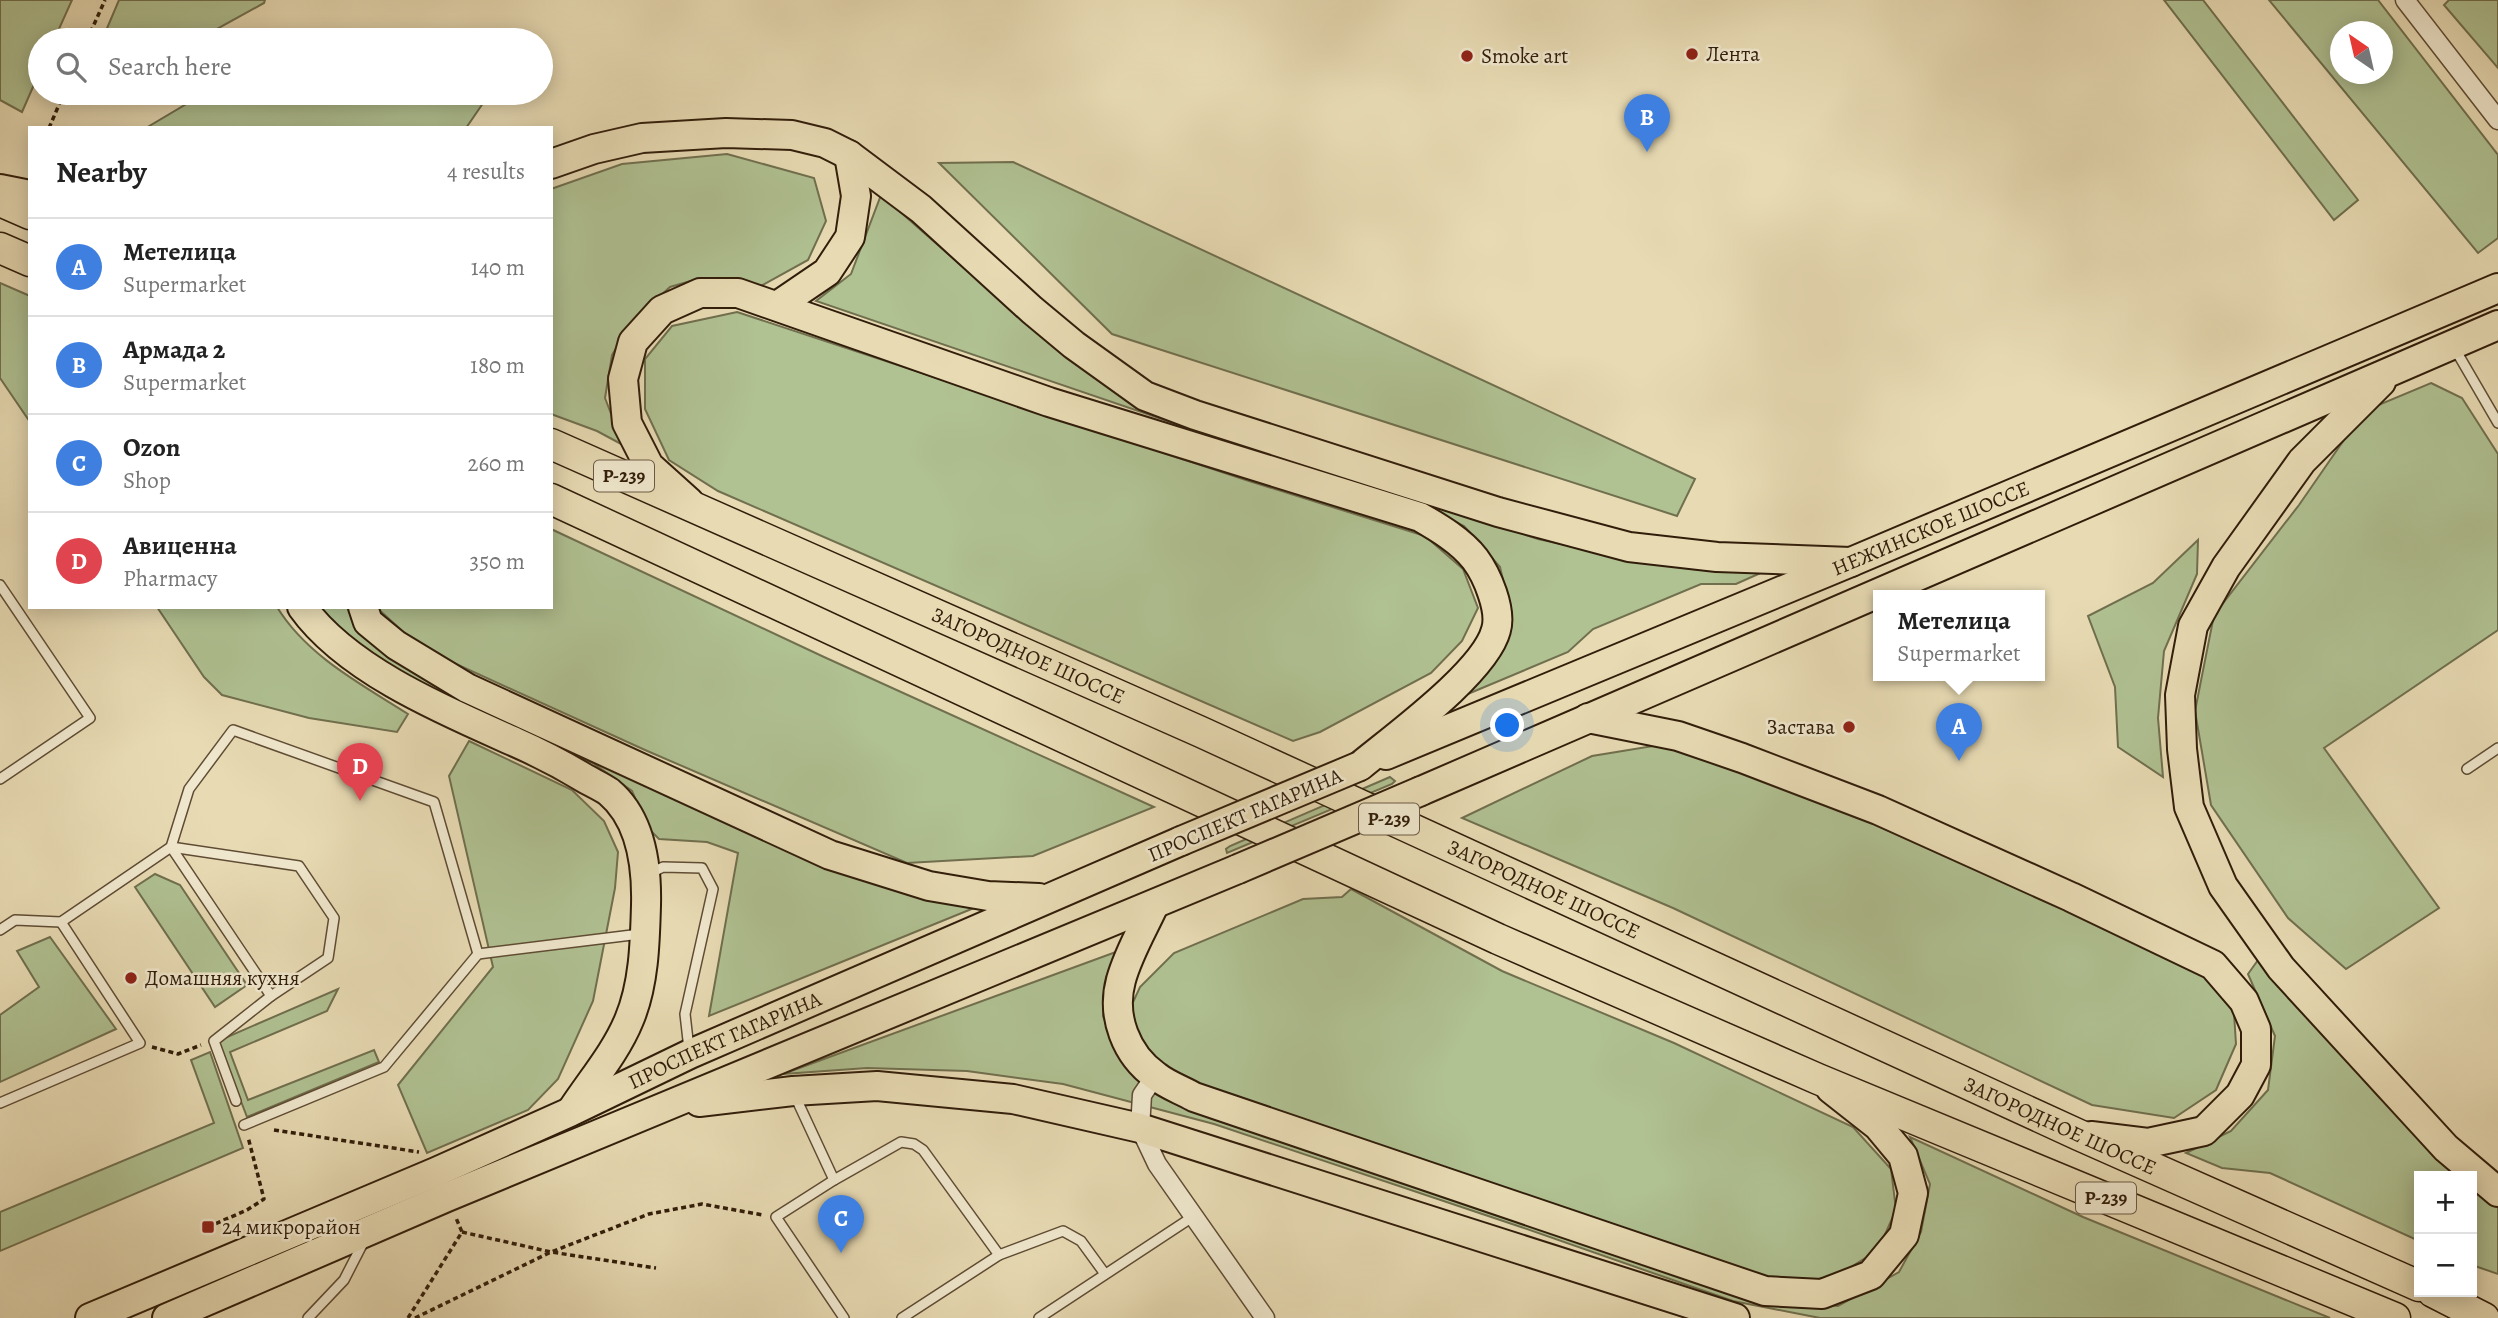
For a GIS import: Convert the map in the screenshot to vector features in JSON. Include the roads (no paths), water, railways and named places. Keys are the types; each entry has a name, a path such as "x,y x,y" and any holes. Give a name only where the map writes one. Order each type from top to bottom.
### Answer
{"highway":[{"path":"0,201 28,213"},
{"path":"0,248 28,260"},
{"name":"ЗАГОРОДНОЕ ШОССЕ","path":"553,445 1201,732 2079,1135 2414,1284"},
{"name":"Р-239","path":"553,500 1498,939 1818,1079 2395,1318"},
{"path":"2443,1297 2484,1318"}],"main road":[{"path":"553,163 594,149 642,138 726,134 792,135 825,143 849,155 921,209 1032,310 1074,345 1145,396 1195,415 1498,512 1629,547 1717,557 1851,562"},
{"path":"777,306 827,272 850,237 856,196 849,155"},
{"path":"0,189 28,195"},
{"name":"НЕЖИНСКОЕ ШОССЕ","path":"1360,766 2498,288"},
{"path":"697,509 649,466 626,423 623,379 633,342 662,310 700,293 738,293 1049,402 1420,516 1443,531 1475,559 1497,606 1497,629 1482,655 1453,688 1360,766"},
{"name":"НЕЖИНСКОЕ ШОССЕ","path":"1885,590 2498,325"},
{"path":"2392,372 2302,461 2226,567 2193,626 2180,695 2182,749 2189,807 2223,886 2281,968 2446,1148 2498,1192"},
{"name":"НЕЖИНСКОЕ ШОССЕ","path":"1421,791 1873,595"},
{"path":"303,609 315,626 373,673 551,758 610,793 630,820 642,852 647,876 646,934 641,976 629,1020 613,1049 570,1112"},
{"path":"364,609 368,622 396,645 467,688 830,855 929,886 988,896 1048,898"},
{"path":"1588,718 1678,736 1878,810 2213,965 2244,1001 2256,1029 2256,1065 2240,1096 2204,1131 2148,1143 2079,1135"},
{"name":"ПРОСПЕКТ ГАГАРИНА","path":"90,1318 436,1172 690,1054 1360,766"},
{"name":"ПРОСПЕКТ ГАГАРИНА","path":"167,1318 665,1106 1154,905 1421,791"},
{"path":"1154,905 1120,981 1118,1012 1123,1038 1137,1058 1155,1076 1194,1097 1765,1290 1822,1294 1871,1275 1904,1235 1913,1193 1903,1156 1878,1126 1818,1079"},
{"path":"665,1106 793,1091 877,1086 1013,1099 1140,1128 1735,1318"}],"street":[{"path":"2405,0 2498,120"},
{"path":"1155,1076 1142,1096 1140,1128 1157,1164 1265,1318"}],"lane":[{"path":"2452,344 2498,423"},
{"path":"0,585 90,718 0,779"},
{"path":"0,930 15,920 61,922 171,847 189,789 233,730 434,802 478,954"},
{"path":"2468,769 2498,748"},
{"path":"171,847 271,996"},
{"path":"171,847 299,866 334,918 328,958 271,996 214,1041 236,1101"},
{"path":"647,876 663,867 702,868 713,889 685,1014 690,1054"},
{"path":"0,1103 140,1043 61,922"},
{"path":"244,1125 384,1068 478,954 646,934"},
{"path":"793,1091 834,1180"},
{"path":"844,1318 776,1217 901,1142 914,1144 923,1150 999,1255"},
{"path":"1039,1318 1194,1216"},
{"path":"309,1318 344,1280 370,1230"},
{"path":"902,1318 999,1255 1063,1231 1081,1241 1105,1275"}],"place":[{"name":"Лента","path":"1692,54"},
{"name":"Smoke art","path":"1467,56"},
{"name":"Армада 2","path":"1647,152"},
{"name":"Застава","path":"1849,727"},
{"name":"Метелица","path":"1959,761"},
{"name":"Авиценна","path":"360,801"},
{"name":"Домашняя кухня","path":"131,978"},
{"name":"24 микрорайон","path":"208,1227"},
{"name":"Ozon","path":"841,1253"}]}
